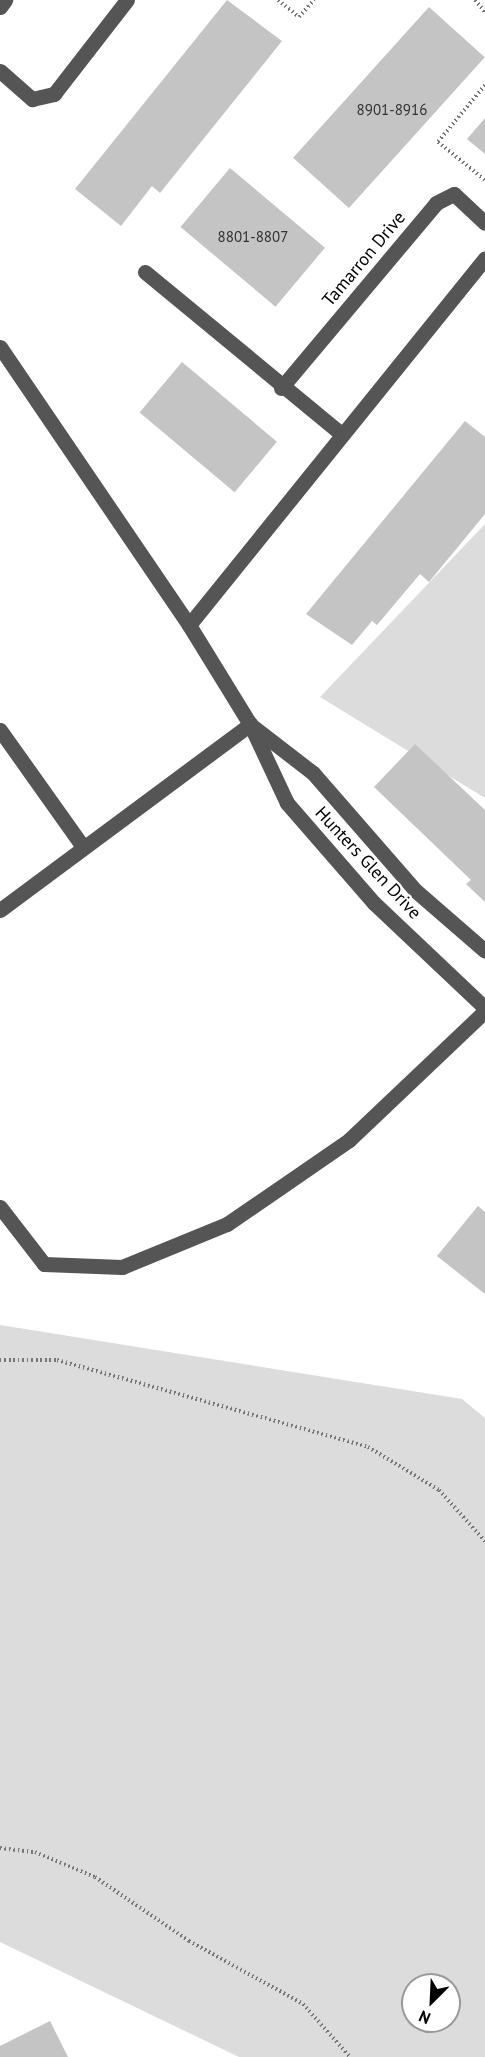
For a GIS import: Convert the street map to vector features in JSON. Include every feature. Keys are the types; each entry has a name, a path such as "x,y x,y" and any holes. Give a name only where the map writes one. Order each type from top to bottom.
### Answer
{"street":[{"path":"0,8 5,0"},
{"path":"0,71 32,99 54,94 127,0"},
{"name":"Tamarron Drive","path":"281,388 436,203 454,194 485,223"},
{"path":"189,625 340,433 485,258"},
{"path":"145,272 281,388 340,433"},
{"name":"Hunters Glen Drive","path":"0,347 54,423 189,625 250,724 287,803 374,903 485,1009"},
{"path":"0,910 250,724"},
{"name":"Hunters Glen Drive","path":"250,724 313,773 416,891 485,951"},
{"path":"0,730 84,847"},
{"path":"0,1207 44,1264 122,1267 227,1224 349,1140 485,1009"}],"path":[{"path":"278,0 299,17 314,0"},
{"path":"475,0 485,12"},
{"path":"485,85 438,142 485,180"},
{"path":"0,1360 57,1360 368,1447 439,1490 485,1541"},
{"path":"0,1848 35,1852 95,1877 189,1941 303,2004 350,2057"}],"shaded area":[{"path":"485,524 485,798 320,697"},
{"path":"0,1325 462,1399 485,1418 485,2057 239,2057 0,1942"}],"building":[{"path":"227,0 282,41 160,193 152,186 121,226 75,189"},
{"path":"429,7 485,57 349,208 293,158"},
{"path":"485,118 485,154 467,139"},
{"path":"230,168 325,248 275,307 181,227"},
{"path":"182,362 277,442 235,492 140,413"},
{"path":"465,421 485,437 485,514 429,582 420,574 377,625 372,621 352,645 306,614"},
{"path":"415,744 485,810 485,902 466,884 471,880 374,787"},
{"path":"478,1206 485,1212 485,1294 437,1256"},
{"path":"50,2021 68,2057 0,2057 0,2046"}]}
